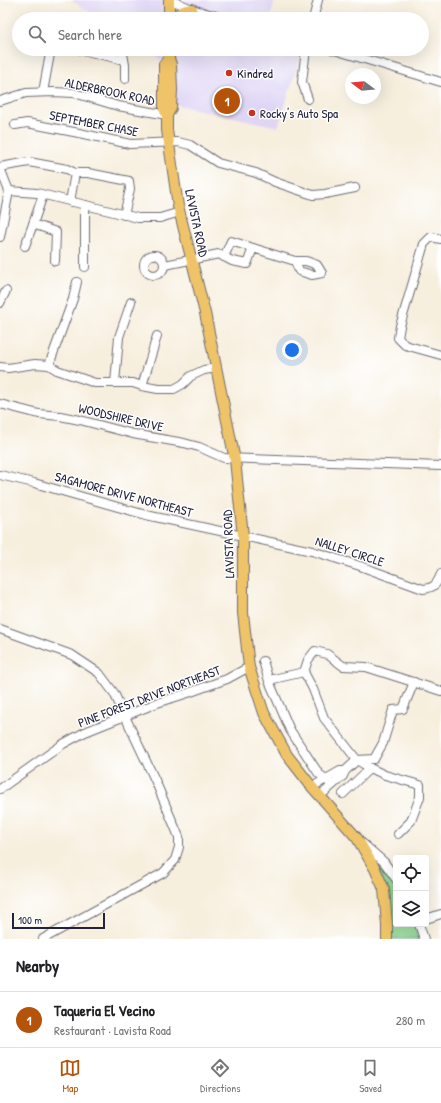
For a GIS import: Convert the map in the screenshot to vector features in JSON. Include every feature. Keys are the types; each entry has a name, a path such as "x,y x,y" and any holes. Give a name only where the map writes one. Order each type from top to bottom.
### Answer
{"main road":[{"path":"169,12 170,0"},
{"path":"180,12 192,9"},
{"name":"LAVISTA ROAD","path":"168,56 164,64 164,109 167,115 169,144 180,212 217,368 235,460 243,536 243,613 249,667 264,713 287,755 312,788 357,838 375,869 384,890 387,939"}],"street":[{"path":"170,0 202,12"},
{"path":"315,12 318,0"},
{"path":"43,92 50,56"},
{"path":"107,56 124,60"},
{"path":"124,56 125,79"},
{"path":"305,56 302,82 308,99"},
{"path":"354,56 441,82"},
{"name":"ALDERBROOK ROAD","path":"0,100 26,93 43,92 74,94 118,106 167,115"},
{"name":"SEPTEMBER CHASE","path":"15,125 28,123 80,132 130,144 169,144 178,142 190,145 218,163 256,173 275,182 313,195 356,188"},
{"path":"0,237 9,191 0,168 29,162 67,169 75,173 88,173 129,181 130,189 124,215"},
{"path":"71,202 75,173"},
{"path":"9,191 37,193 138,218 160,218 180,212"},
{"path":"25,246 43,195"},
{"path":"85,205 85,267"},
{"path":"33,224 56,232 55,261"},
{"path":"441,239 431,237 424,244 400,326 398,338 404,345 441,355"},
{"path":"224,257 231,240 295,261"},
{"path":"165,265 163,259 159,255 153,254 147,257 144,262 148,273 154,275 160,273 165,265 219,254 232,261 247,264 253,248"},
{"path":"49,365 78,282"},
{"path":"0,302 6,291"},
{"path":"115,383 119,337 131,302"},
{"path":"142,386 157,336"},
{"path":"0,367 8,368 35,364 49,365 57,370 95,383 133,383 158,389 174,389 183,384 190,376 204,370 217,368"},
{"name":"WOODSHIRE DRIVE","path":"0,404 39,414 74,419 132,434 184,443 199,447 216,456 235,460"},
{"path":"235,460 441,466"},
{"name":"SAGAMORE DRIVE NORTHEAST","path":"0,475 34,483 146,515 243,536"},
{"name":"NALLEY CIRCLE","path":"243,536 312,551 360,566 423,589 431,588 438,583 441,574"},
{"path":"0,629 72,655 99,673 114,693 125,715 169,811 179,837 179,847 175,860 164,873 43,939"},
{"path":"398,834 411,821 420,797 420,785 385,775 357,760 324,718 313,689 304,672 308,660 315,652 327,654 343,666 366,667 441,691"},
{"path":"263,661 269,680 290,730 319,774 328,782"},
{"name":"PINE FOREST DRIVE NORTHEAST","path":"0,789 63,744 84,732 125,715 227,679 249,667"},
{"path":"269,680 304,672"},
{"path":"320,796 328,782 340,771 345,771 357,760 374,760 383,743 393,710 403,709 414,682"},
{"path":"343,794 370,768"},
{"path":"312,788 328,782"},
{"path":"357,838 384,862 393,875"},
{"path":"429,918 441,914"},
{"path":"420,927 424,939"}],"shaded area":[{"path":"71,0 275,0 272,12 89,12"},
{"path":"155,56 301,56 278,127 168,103 165,63"}],"green space":[{"path":"357,838 393,876 393,927 420,927 424,939 387,939 384,889"}],"place":[{"name":"Kindred","path":"229,73"},
{"name":"Taqueria El Vecino","path":"227,101"},
{"name":"Rocky's Auto Spa","path":"252,113"}]}
